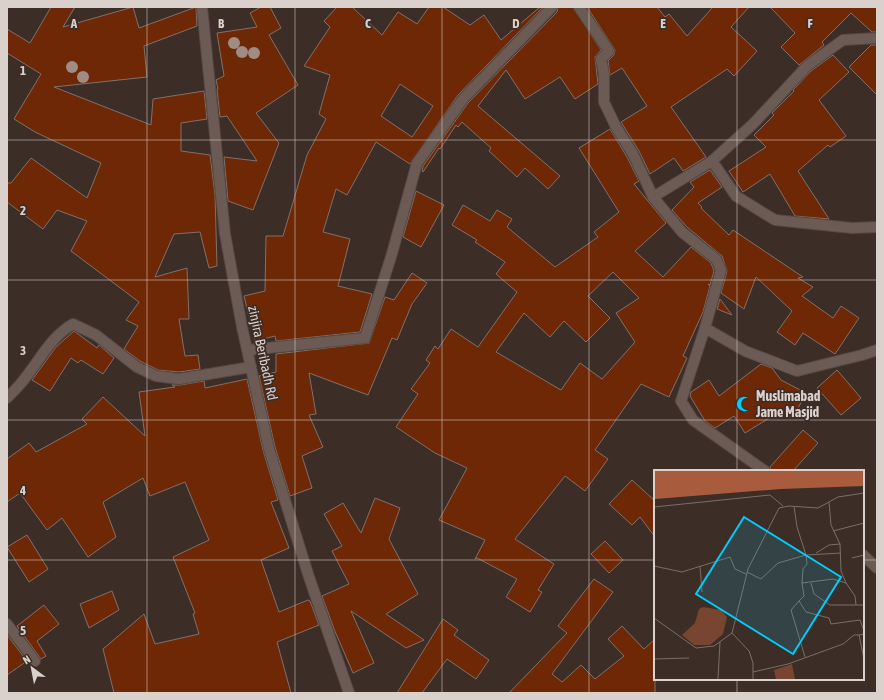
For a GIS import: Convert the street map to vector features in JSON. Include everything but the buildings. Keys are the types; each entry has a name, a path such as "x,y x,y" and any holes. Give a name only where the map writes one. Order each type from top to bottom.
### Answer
{"street":[{"name":"zinjira Beribadh Rd","path":"202,7 224,234 251,367 269,449 309,577 349,693"},
{"path":"248,350 365,338 391,257 417,163 463,99 552,7"},
{"path":"579,7 609,51 601,59 604,74 604,102 616,127 633,154 653,197 682,232 716,260 721,270 705,328 681,401 693,420 764,470"},
{"path":"653,197 712,161 753,124 807,66 843,40 877,38"},
{"path":"712,161 736,196 775,220 852,228 877,227"},
{"path":"7,398 22,382 54,339 73,324 96,335 137,367 156,376 179,379 251,367"},
{"path":"705,328 745,351 797,371 877,350"},
{"path":"864,556 877,568"},
{"path":"7,624 34,660"}],"place":[{"name":"Muslimabad Jame Masjid","path":"744,404"}]}
